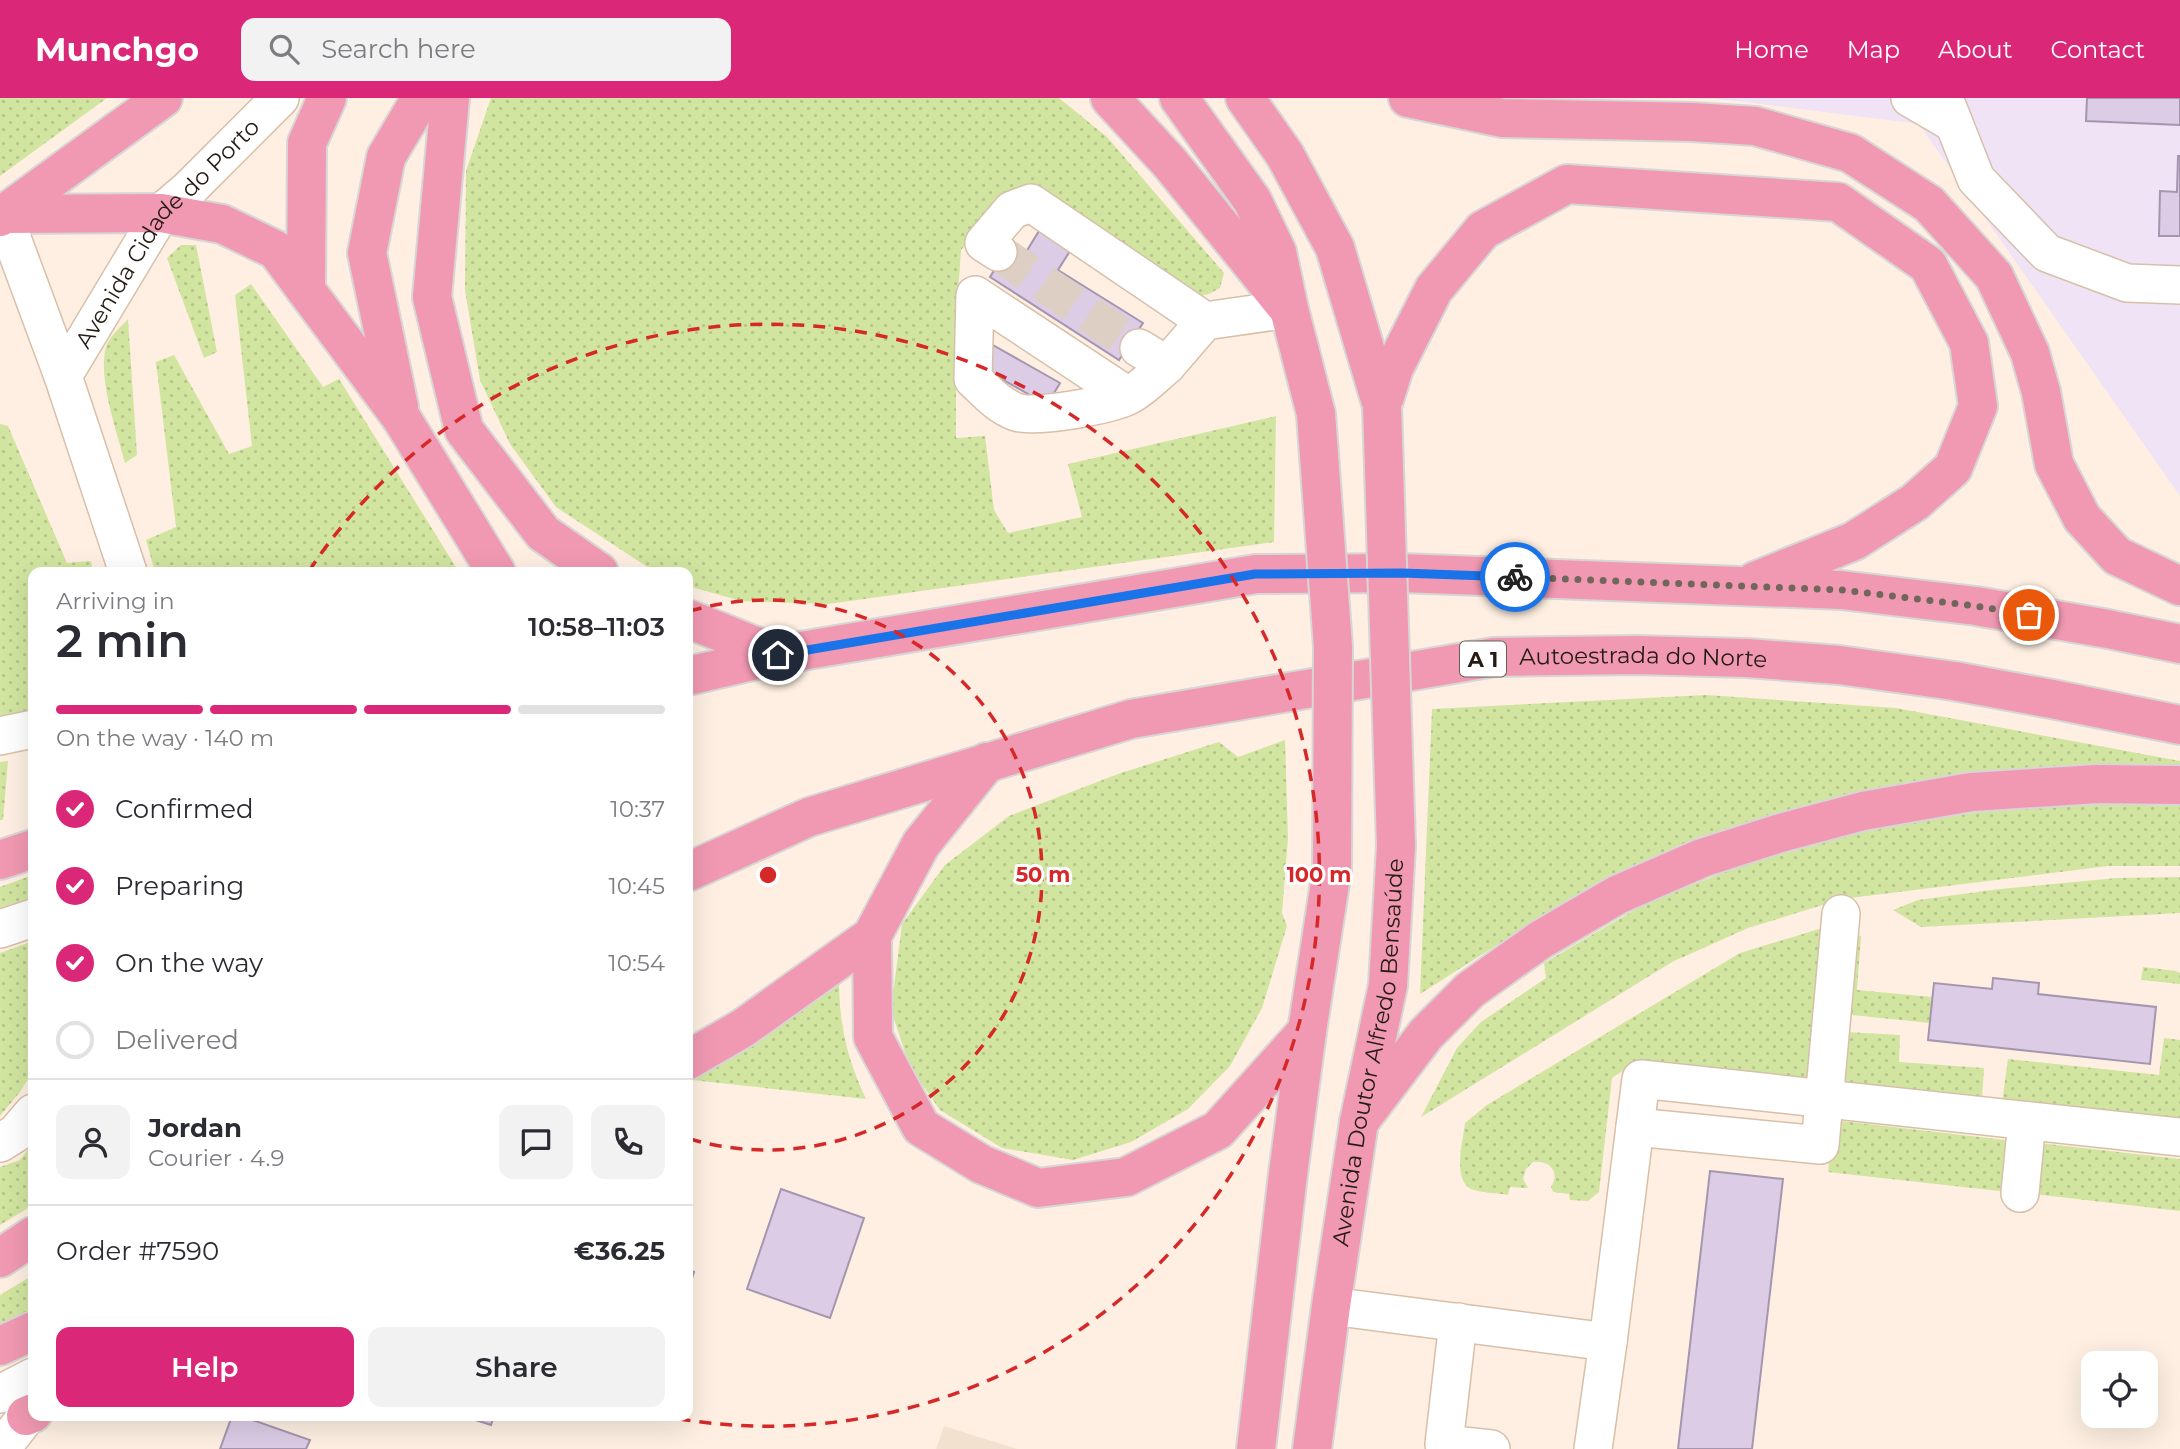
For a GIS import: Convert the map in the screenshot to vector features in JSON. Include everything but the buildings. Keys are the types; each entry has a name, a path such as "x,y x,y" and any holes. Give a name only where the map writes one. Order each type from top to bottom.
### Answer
{"highway":[{"path":"2,216 163,98"},
{"path":"306,290 307,143 327,98"},
{"path":"402,419 367,253 386,157 421,98"},
{"path":"450,98 432,297 464,430 543,533 592,567"},
{"path":"1110,98 1170,163 1289,309"},
{"path":"1179,98 1252,200 1277,252 1316,414 1333,647 1332,870 1307,1031 1256,1449"},
{"name":"Avenida Doutor Alfredo Bensaúde","path":"1245,98 1285,155 1335,248 1381,407 1396,846 1388,985 1359,1122 1312,1449"},
{"path":"1408,98 1473,103 1502,118 1755,126 1850,153 1929,204 1994,276 2030,353 2041,391 2054,464 2082,519 2118,556 2180,586"},
{"path":"1381,407 1394,368 1434,289 1472,243 1483,230 1566,184 1838,202 1928,265 1969,343 1978,406 1953,468 1915,502 1854,541 1746,585"},
{"path":"2,216 161,213 222,223 276,250 402,419 486,557"},
{"path":"693,675 778,655 1255,574 1402,573 1842,590 1976,606 2180,644"},
{"path":"693,621 778,655"},
{"name":"Autoestrada do Norte","path":"693,870 809,817 1131,719 1494,657 1636,655 1747,658 1839,665 1954,681 2180,725"},
{"path":"693,1057 743,1028 872,936 921,844 987,762"},
{"path":"1359,1122 1426,1034 1470,990 1540,940 1617,895 1702,859 1777,834 1863,811 1971,792 2097,784 2180,785"},
{"path":"0,860 28,851"},
{"path":"872,936 873,1037 922,1127 981,1164 1038,1188 1126,1177 1218,1130 1307,1031"},
{"path":"0,1258 28,1239"},
{"path":"0,1346 28,1333"},
{"path":"1250,1449 1259,1410"}],"street":[{"name":"Avenida Cidade do Porto","path":"63,376 161,213 189,189 280,98"},
{"path":"1910,98 1952,106 1976,179 2047,253 2127,283 2180,285"},
{"path":"1205,321 1031,203 1012,210 991,247 975,295 973,379 996,402 1019,413 1044,414 1074,410 1128,396 1153,357 1205,321 1289,309"},
{"name":"Avenida Cidade do Porto","path":"2,216 63,376 126,567"},
{"path":"975,295 1128,396"},
{"path":"0,736 28,730"},
{"path":"1635,1127 1818,1158 1841,914"},
{"path":"0,929 28,920"},
{"path":"1593,1449 1642,1079 2180,1137"},
{"path":"0,1143 16,1133 28,1119"},
{"path":"2020,1193 2028,1121"},
{"path":"1331,1306 1608,1342"},
{"path":"1458,1322 1444,1444 1491,1449"},
{"path":"1,1449 23,1408"}],"shaded area":[{"path":"1712,98 2180,98 2180,496 1919,124"},
{"path":"944,1426 1017,1449 936,1449"}],"green space":[{"path":"0,98 107,98 0,176"},
{"path":"491,98 1059,98 1107,137 1224,273 1220,288 1194,297 1005,201 961,250 956,323 956,438 985,436 994,510 1008,533 1082,517 1068,464 1276,416 1274,542 828,604 741,601 693,587 693,567 647,567 556,507 510,444 480,380 465,290 466,171"},
{"path":"181,245 196,245 217,352 204,358 167,258"},
{"path":"251,284 323,387 339,379 456,567 154,567 146,540 176,527 156,362 174,355 229,454 252,446 235,295"},
{"path":"128,319 137,455 125,463 109,403 104,356 107,344"},
{"path":"0,424 8,426 67,563 91,561 92,567 28,567 28,717 0,719"},
{"path":"1706,695 1896,708 2180,761 2180,772 1743,825 1638,864 1569,899 1420,994 1432,709"},
{"path":"1285,740 1288,838 1282,913 1287,926 1262,1008 1230,1066 1188,1109 1131,1142 1073,1160 1002,1148 940,1110 910,1067 891,1010 902,924 945,865 1009,816 1118,774 1219,742 1238,757"},
{"path":"8,761 3,820 0,820 0,762"},
{"path":"2111,804 2180,806 2180,866 2108,866 1842,899 1748,928 1672,962 1421,1117 1457,1048 1481,1022 1546,978 1544,963 1643,905 1749,862 1863,830 1986,811"},
{"path":"28,877 28,899 0,908 0,887"},
{"path":"2180,877 2180,913 1921,927 1893,910 1918,900 2000,889 2117,878"},
{"path":"1832,925 1810,1077 1799,1086 1624,1070 1612,1078 1599,1192 1588,1201 1570,1200 1569,1194 1553,1192 1551,1187 1554,1172 1548,1165 1539,1162 1533,1162 1526,1169 1523,1179 1528,1188 1510,1187 1508,1195 1478,1191 1467,1186 1463,1180 1460,1161 1465,1123 1487,1105 1740,953"},
{"path":"1849,934 1861,936 1857,990 1932,997 1930,1023 1842,1014"},
{"path":"28,943 28,1079 0,1116 0,953"},
{"path":"2143,967 2176,971 2180,973 2180,984 2141,980"},
{"path":"839,976 840,1009 845,1039 866,1099 693,1080 726,1060"},
{"path":"1846,1032 1900,1035 1899,1062 1984,1068 1982,1098 1849,1089 1844,1080"},
{"path":"2164,1038 2180,1040 2180,1123 2002,1103 2008,1059 2159,1075"},
{"path":"1833,1120 2014,1141 2008,1192 1828,1172"},
{"path":"2039,1143 2180,1159 2180,1211 2034,1194"},
{"path":"28,1150 28,1208 0,1225 0,1167 20,1160"},
{"path":"28,1278 28,1315 0,1328 0,1295"}],"tunnel":[{"path":"998,252 1139,348"}],"way so far":[{"path":"1515,577 1842,590 2029,615"}],"route":[{"path":"778,655 1255,574 1402,573 1515,577"}]}
